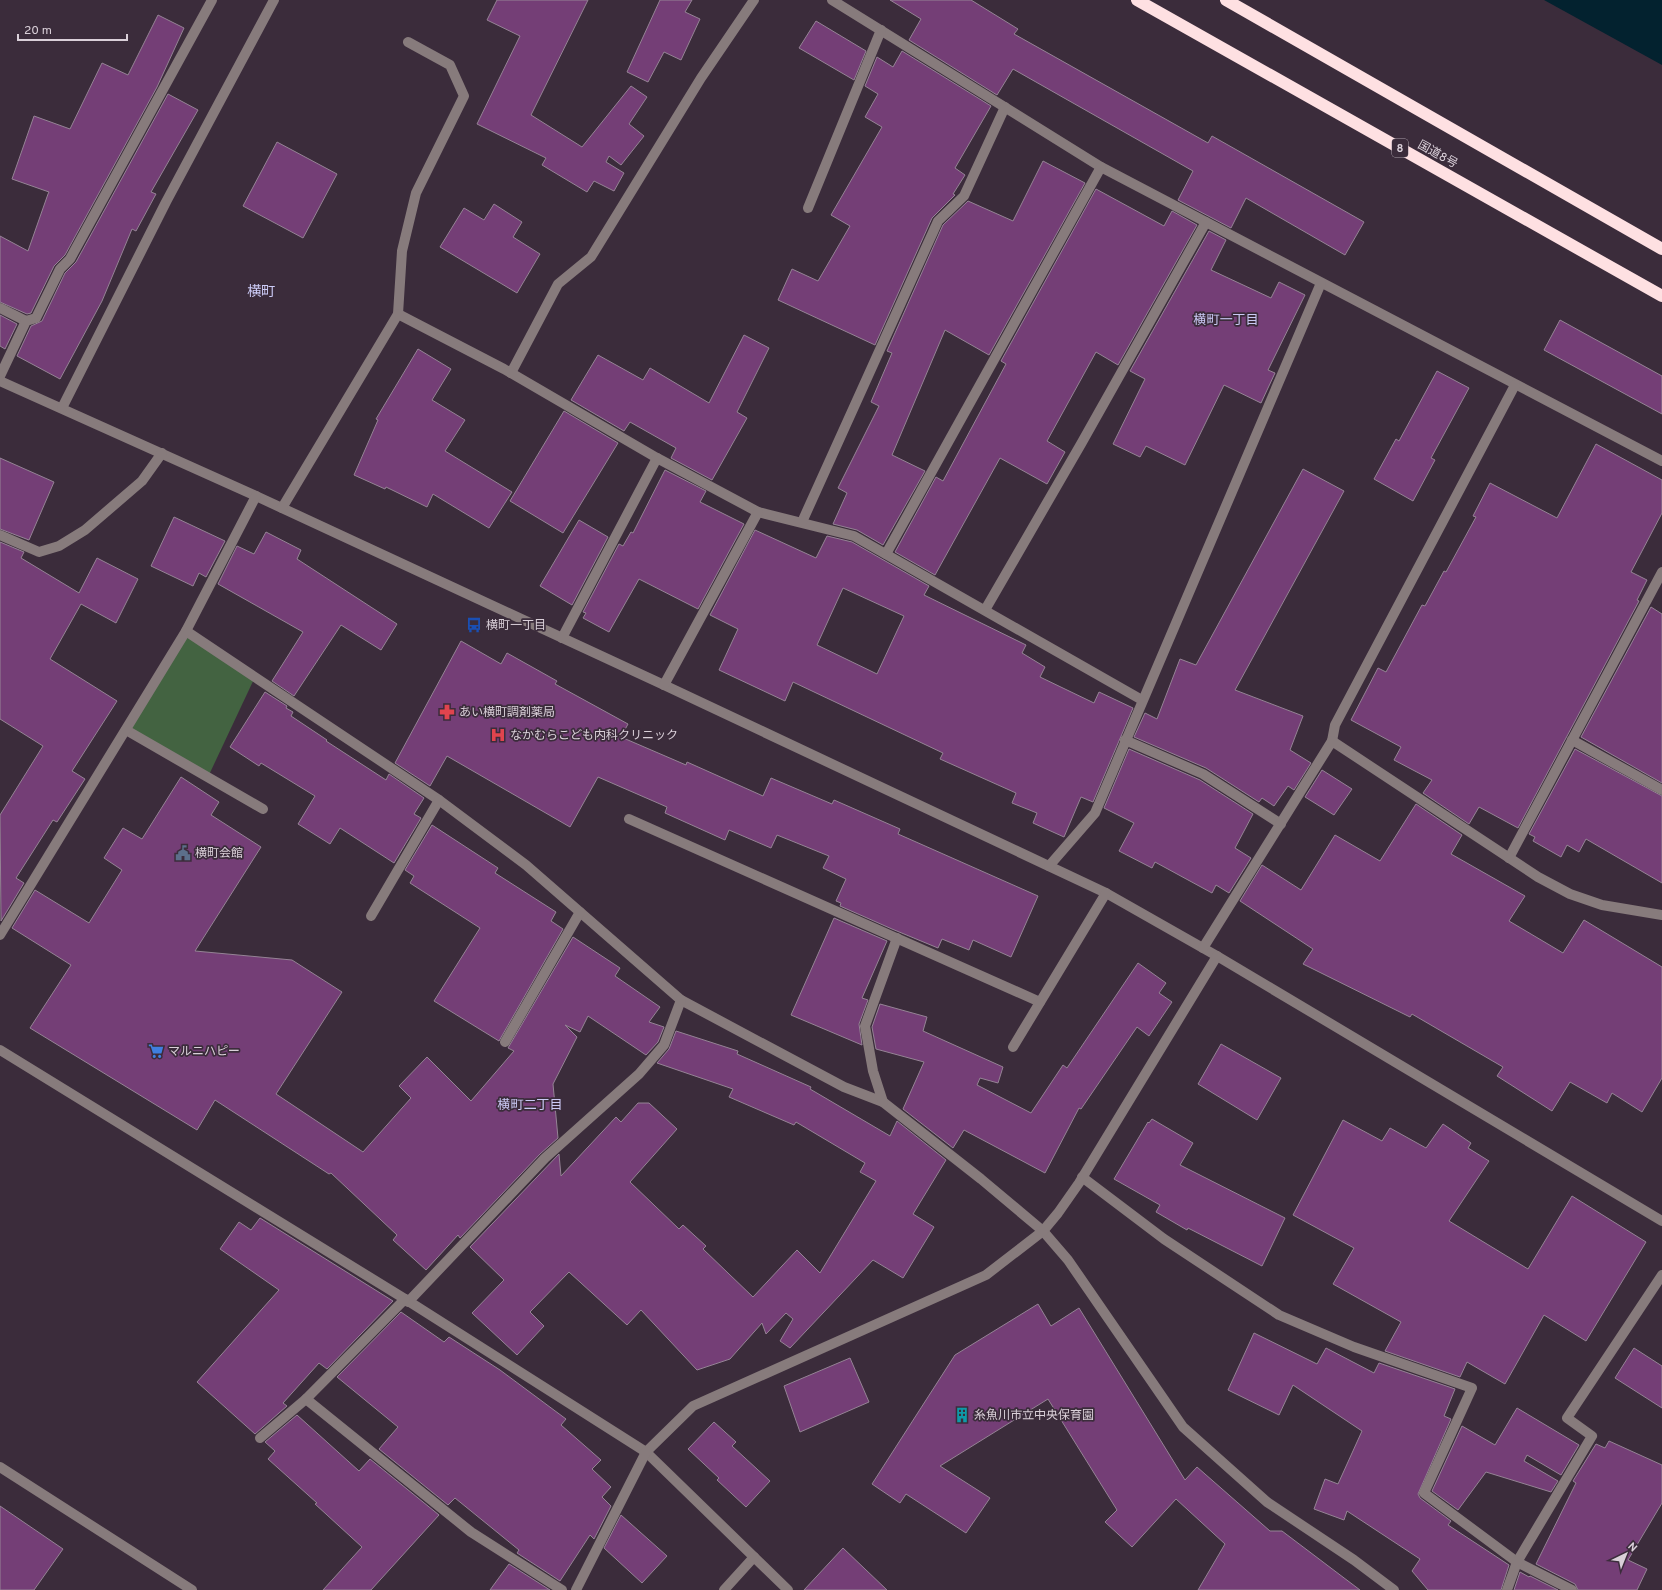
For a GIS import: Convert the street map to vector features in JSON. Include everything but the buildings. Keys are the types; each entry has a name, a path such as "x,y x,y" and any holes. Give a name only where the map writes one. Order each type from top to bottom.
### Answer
{"highway":[{"name":"国道8号","path":"1137,0 1662,296"},
{"path":"1226,0 1662,249"}],"street":[{"path":"0,308 26,321 36,318 60,269 70,260 212,0"},
{"path":"62,408 166,202 274,0"},
{"path":"511,373 558,284 591,258 701,78 754,0"},
{"path":"832,0 1101,167 1662,462"},
{"path":"808,208 881,30"},
{"path":"282,508 398,314 402,251 416,193 464,96 450,66 408,42"},
{"path":"802,522 938,221 964,196 1005,107"},
{"path":"886,554 1101,167"},
{"path":"985,610 1081,444 1206,222"},
{"path":"1049,866 1095,813 1142,700 1322,283"},
{"path":"398,314 511,373 657,458 758,512 854,536 1142,700"},
{"path":"0,376 26,321"},
{"path":"0,381 282,508 664,685 1106,893 1218,956 1662,1221"},
{"path":"1203,948 1332,741 1335,725 1514,385"},
{"path":"0,534 39,552 59,546 85,530 142,481 162,453"},
{"path":"562,638 657,458"},
{"path":"0,935 186,631 256,496"},
{"path":"664,685 758,512"},
{"path":"1510,858 1662,572"},
{"path":"186,631 439,800 526,865 681,1000 844,1087 883,1102 1043,1231 1068,1260 1183,1427 1267,1502 1354,1560 1394,1590"},
{"path":"126,730 263,809"},
{"path":"1125,740 1203,774 1281,824"},
{"path":"1572,740 1662,790"},
{"path":"1332,741 1538,877 1570,894 1602,905 1662,915"},
{"path":"371,916 439,800"},
{"path":"629,819 1040,1002"},
{"path":"1013,1048 1106,893"},
{"path":"505,1042 580,912"},
{"path":"883,1102 872,1071 865,1026 896,938"},
{"path":"576,1590 646,1452 693,1406 986,1275 1043,1231 1058,1213 1082,1177 1218,956"},
{"path":"260,1438 306,1399 407,1301 545,1158 639,1074 664,1045 681,1000"},
{"path":"0,1050 407,1301 646,1452 788,1590"},
{"path":"1082,1177 1164,1239 1280,1315 1354,1347 1472,1388 1424,1493 1517,1562 1572,1590"},
{"path":"1507,1590 1517,1562 1592,1436 1567,1418 1662,1275"},
{"path":"306,1399 471,1532 562,1590"},
{"path":"0,1467 192,1590"},
{"path":"724,1590 754,1557"}],"green space":[{"path":"186,631 255,677 208,777 126,730"}],"water":[{"path":"1544,0 1662,0 1662,65"}],"place":[{"name":"横町一丁目","path":"474,625"},
{"name":"あい横町調剤薬局","path":"447,712"},
{"name":"なかむらこども内科クリニック","path":"498,735"},
{"name":"横町会館","path":"183,853"},
{"name":"マルニハピー","path":"156,1051"},
{"name":"糸魚川市立中央保育園","path":"962,1415"}],"district":[{"name":"横町","path":"261,291"},
{"name":"横町一丁目","path":"1226,319"},
{"name":"横町二丁目","path":"530,1104"}]}
